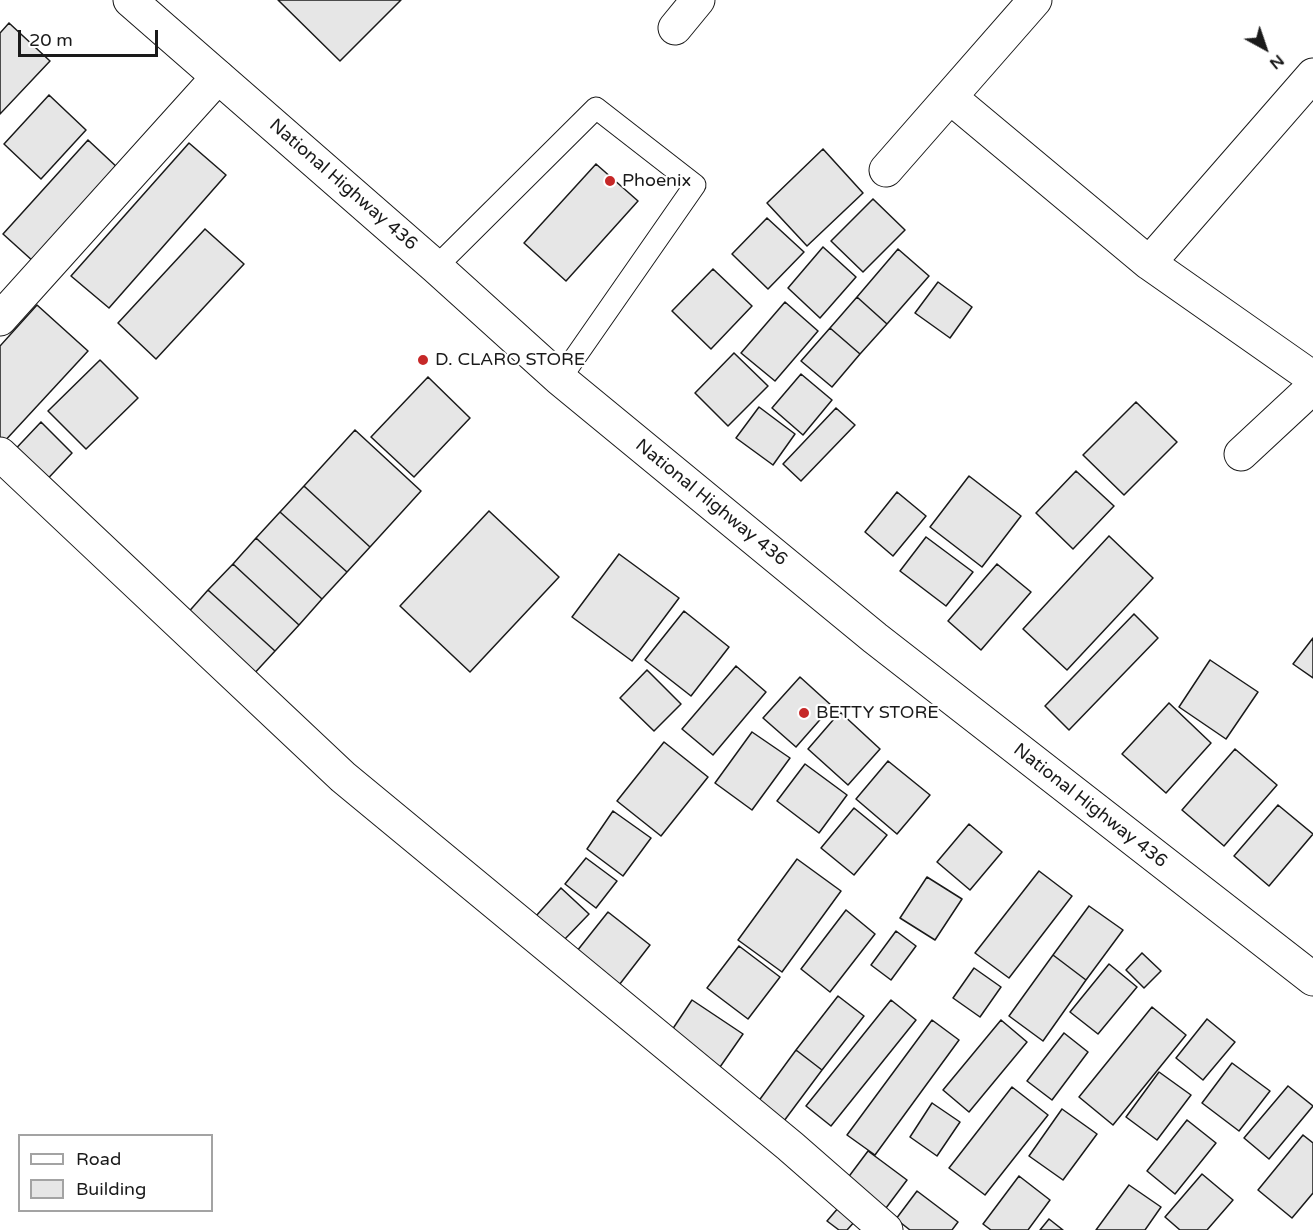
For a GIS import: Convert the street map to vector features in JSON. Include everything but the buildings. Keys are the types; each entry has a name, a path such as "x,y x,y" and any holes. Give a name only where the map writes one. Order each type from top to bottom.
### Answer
{"street":[{"name":"National Highway 436","path":"130,0 436,267 560,379 875,638 1313,979"},
{"path":"675,28 698,0"},
{"path":"886,170 1035,0"},
{"path":"1149,263 1313,75"},
{"path":"0,319 218,77"},
{"path":"950,97 1149,263 1313,378"},
{"path":"1241,454 1313,387"},
{"path":"0,454 343,777 790,1146 886,1230"}],"lane":[{"path":"436,267 596,108 695,185 560,379"}],"place":[{"name":"Phoenix","path":"610,181"},
{"name":"D. CLARO STORE","path":"423,360"},
{"name":"BETTY STORE","path":"804,713"}]}
